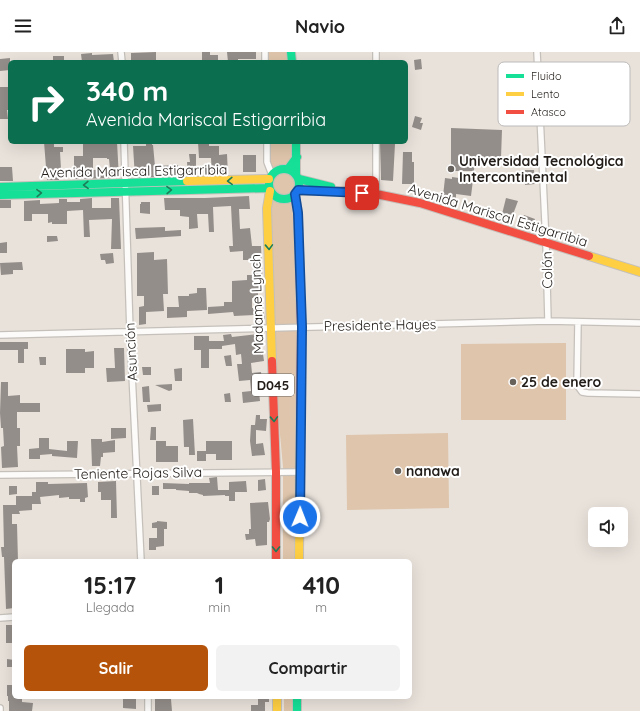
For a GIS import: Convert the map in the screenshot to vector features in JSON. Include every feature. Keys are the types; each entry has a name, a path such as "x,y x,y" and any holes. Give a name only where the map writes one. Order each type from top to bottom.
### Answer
{"main road":[{"path":"296,144 297,177"},
{"path":"288,169 297,156"},
{"path":"297,177 288,169 282,169 271,181 274,196 282,200 290,198 297,192"},
{"name":"Avenida Mariscal Estigarribia","path":"297,177 348,191"},
{"name":"D045","path":"297,177 302,327 299,559"},
{"name":"Avenida Mariscal Estigarribia","path":"0,194 271,181"},
{"name":"Madame Lynch","path":"271,181 267,208 276,472 276,559"},
{"name":"Avenida Mariscal Estigarribia","path":"0,187 126,187"},
{"name":"Avenida Mariscal Estigarribia","path":"297,192 348,191 376,194 420,203 640,272"},
{"path":"277,699 277,711"},
{"path":"297,711 298,699"}],"street":[{"name":"Colón","path":"537,52 537,62"},
{"name":"Colón","path":"540,126 548,321"},
{"name":"Asunción","path":"124,144 130,332 138,473 141,559"},
{"path":"267,144 267,162 271,181"},
{"path":"376,144 376,194"},
{"name":"Presidente Hayes","path":"0,336 548,321 640,323"},
{"path":"578,322 577,385 582,392 640,394"},
{"name":"Teniente Rojas Silva","path":"0,475 300,472"},
{"path":"0,618 12,617"},
{"path":"148,699 148,711"}],"shaded area":[{"path":"268,52 288,52 289,60 268,60"},
{"path":"269,144 291,144 292,168 280,166 269,173"},
{"path":"283,172 291,176 295,184 291,192 283,196 275,192 271,184 275,176"},
{"path":"268,193 276,200 285,201 292,199 299,323 294,559 283,559 283,467 270,324 264,194"},
{"name":"25 de enero","path":"566,343 566,420 461,420 461,344"},
{"name":"nanawa","path":"448,433 449,508 347,510 346,435"},
{"path":"284,699 292,699 292,711 284,711"}],"building":[{"path":"156,52 156,60 131,60 131,53"},
{"path":"202,52 210,52 210,55 218,55 218,60 202,60"},
{"path":"227,52 256,52 256,59 228,60"},
{"path":"81,54 113,54 114,60 82,60"},
{"path":"53,56 64,56 64,60 53,60"},
{"path":"10,58 10,60 8,60 8,70 0,71 0,59"},
{"path":"421,59 422,69 415,70 414,60"},
{"path":"0,87 8,87 8,119 0,119"},
{"path":"415,116 422,118 420,123 423,123 421,130 412,127"},
{"path":"451,128 502,130 501,158 475,157 474,171 451,171"},
{"path":"44,144 54,144 54,147 63,147 63,152 60,152 61,169 58,169 59,180 47,180"},
{"path":"83,144 117,144 119,178 74,179 74,156 83,156","holes":["93,158 109,159 110,169 93,170"]},
{"path":"146,144 153,145 155,166 178,165 178,176 135,178 133,146 146,146"},
{"path":"198,144 219,146 219,155 227,154 228,175 212,175 211,158 199,158"},
{"path":"380,144 395,144 393,181 381,180"},
{"path":"403,152 412,152 412,162 414,162 414,184 402,184"},
{"path":"189,154 196,154 196,174 188,175 187,162 190,162"},
{"path":"243,155 256,155 256,172 243,172"},
{"path":"0,167 12,167 13,181 0,181"},
{"path":"525,170 534,170 535,184 525,185"},
{"path":"452,177 473,180 471,196 456,194 456,198 443,196 445,178 452,179"},
{"path":"249,196 250,209 239,209 240,229 250,228 252,246 261,246 263,289 258,289 258,298 252,298 252,308 263,307 265,319 255,321 254,315 234,316 233,312 208,314 208,307 224,306 224,302 232,302 232,281 247,280 247,275 255,275 255,260 243,260 243,251 230,252 229,246 233,246 231,206 213,207 214,232 209,232 208,214 197,214 198,228 189,229 189,217 180,216 180,210 165,210 164,198"},
{"path":"92,198 92,208 111,208 111,198 119,198 121,249 111,249 112,219 89,220 90,237 84,237 83,210 67,211 67,224 52,224 52,222 48,223 48,214 32,214 32,221 24,221 24,201 40,200 40,204 59,203 59,199 67,199 67,202 80,202 80,199"},
{"path":"506,198 518,201 512,217 502,214"},
{"path":"0,200 11,200 11,208 0,208"},
{"path":"141,202 150,202 150,214 140,213"},
{"path":"524,215 535,219 533,225 521,221"},
{"path":"165,227 165,231 181,230 181,236 136,239 135,228"},
{"path":"47,236 57,236 58,241 47,242"},
{"path":"7,242 7,253 0,253 0,243"},
{"path":"154,252 154,260 167,259 168,294 163,294 164,311 146,312 146,324 139,325 139,307 144,306 144,296 137,296 137,253"},
{"path":"113,253 114,263 106,264 105,260 101,260 100,254"},
{"path":"22,262 23,270 13,270 13,274 1,275 0,263"},
{"path":"197,288 206,288 207,310 187,311 187,317 167,318 167,307 179,307 178,296 189,296 189,294 197,293"},
{"path":"231,334 232,337 258,334 259,351 261,351 261,355 263,354 264,361 251,363 252,373 261,372 262,382 258,382 260,401 243,403 242,392 251,391 250,380 239,381 237,364 242,364 241,354 236,355 235,344 222,346 222,349 209,349 209,368 201,368 201,350 194,350 194,336 209,336 209,341 224,341 223,335"},
{"path":"0,342 28,342 28,349 24,349 24,363 18,363 18,350 0,350"},
{"path":"114,348 124,348 125,381 107,382 106,368 115,368"},
{"path":"66,349 85,349 85,352 94,351 94,368 85,368 85,373 66,373"},
{"path":"231,355 232,366 226,366 224,356"},
{"path":"39,357 46,357 46,365 40,365"},
{"path":"142,367 151,367 151,375 143,375"},
{"path":"182,368 182,381 175,381 174,369"},
{"path":"1,382 8,382 8,396 20,395 20,403 40,403 40,412 17,412 17,428 20,428 20,446 17,446 18,467 2,468 1,447 4,446 0,413"},
{"path":"172,384 172,390 169,391 155,385"},
{"path":"149,386 150,402 143,402 142,387"},
{"path":"230,393 231,402 225,402 224,394"},
{"path":"161,404 161,411 148,412 147,405"},
{"path":"256,415 260,415 260,419 267,419 266,431 256,430 256,444 263,443 265,455 252,456 250,441 251,425 255,425"},
{"path":"193,419 195,455 189,455 189,447 184,447 183,420"},
{"path":"151,427 156,427 156,440 150,440"},
{"path":"111,428 126,428 126,438 111,439"},
{"path":"39,438 49,438 49,449 67,451 67,441 78,441 77,458 52,456 52,454 40,455 40,459 29,459 29,449 39,448"},
{"path":"91,439 102,439 102,442 115,440 115,452 103,453 100,466 92,466"},
{"path":"156,441 166,441 166,446 178,446 178,462 156,462"},
{"path":"206,441 232,441 232,460 216,460 216,454 206,454 206,461 197,461 197,451 206,451"},
{"path":"217,477 218,490 229,490 229,482 246,481 247,492 235,492 235,501 229,501 229,496 225,495 203,496 197,493 189,493 189,491 163,489 163,483 210,483 209,478"},
{"path":"265,479 266,490 258,491 258,480"},
{"path":"116,481 117,518 111,518 111,500 101,500 101,492 98,492 98,482"},
{"path":"36,482 48,482 48,484 87,483 88,497 85,498 85,502 80,502 80,499 69,499 69,497 59,498 59,495 40,497 41,504 32,504 32,510 19,511 20,514 12,514 12,524 17,524 18,559 12,559 12,608 6,609 4,557 2,557 1,547 4,547 3,505 16,505 16,496 32,496 32,492 36,492"},
{"path":"9,486 17,486 17,494 9,495"},
{"path":"152,486 159,486 159,495 152,495"},
{"path":"268,502 270,519 269,522 267,522 267,545 256,546 255,539 246,540 245,534 249,534 249,529 251,529 250,503"},
{"path":"157,521 167,522 167,529 164,529 164,546 156,547 156,550 149,550 149,538 157,538 157,528 152,528 152,523"},
{"path":"6,625 12,625 12,643 6,643"},
{"path":"7,659 12,660 12,667 7,667"},
{"path":"7,685 12,685 12,699 22,699 22,702 33,703 32,711 9,711 9,701 7,696"},
{"path":"123,699 136,699 136,709 123,708"},
{"path":"155,699 171,699 172,711 155,711"},
{"path":"258,699 269,699 269,702 265,702 265,711 251,711 251,705 258,705"}],"traffic: fast":[{"path":"291,52 292,60"},
{"path":"296,144 296,175"},
{"path":"288,169 297,157"},
{"path":"284,169 295,173 299,184 295,195 284,199 273,195 269,184 273,173 284,169"},
{"path":"299,179 331,187"},
{"path":"0,187 187,181"},
{"path":"0,195 269,188"},
{"path":"297,699 297,711"}],"traffic: slow":[{"path":"187,181 269,179"},
{"path":"270,191 267,208 272,361"},
{"path":"589,256 640,272"},
{"path":"299,559 300,440"},
{"path":"277,699 277,711"}],"traffic: jam":[{"path":"298,191 347,191 376,194 420,203 589,256"},
{"path":"295,195 298,213 301,327 300,440"},
{"path":"272,361 276,472 276,559"}],"place":[{"name":"Universidad Tecnológica Intercontinental","path":"451,169"},
{"name":"25 de enero","path":"513,382"},
{"name":"nanawa","path":"398,471"}],"route":[{"path":"300,517 302,327 298,213 295,194 298,190 348,191 362,193"}]}
